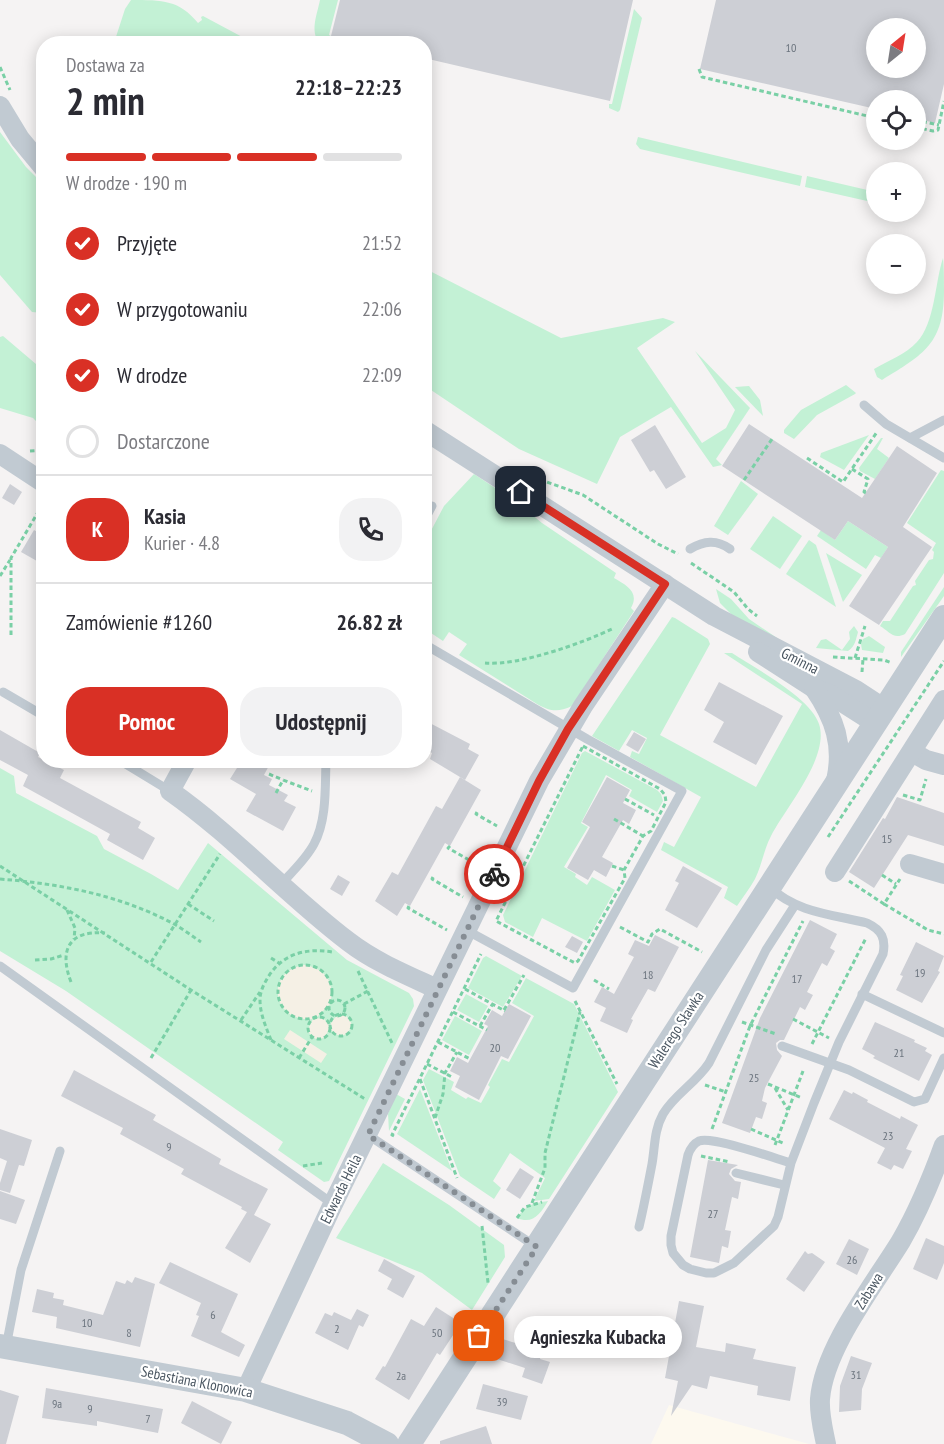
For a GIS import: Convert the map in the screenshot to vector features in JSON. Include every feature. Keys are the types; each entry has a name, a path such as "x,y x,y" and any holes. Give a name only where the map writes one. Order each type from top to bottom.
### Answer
{"street":[{"path":"0,106 20,139 36,158"},
{"name":"Gminna","path":"432,435 714,616 847,685 880,716"},
{"path":"3,456 36,478"},
{"name":"Edwarda Heila","path":"246,1390 437,989 460,932 568,729 665,584"},
{"name":"Gminna","path":"714,616 747,645 814,688 880,716"},
{"name":"Walerego Sławka","path":"409,1444 944,617"},
{"name":"Gminna","path":"814,688 830,716 840,748 841,761 836,786"},
{"path":"835,872 944,700"},
{"path":"912,752 936,768"},
{"path":"183,768 170,791 199,812 350,943 387,965 437,989"},
{"path":"910,864 944,874"},
{"name":"Zabawa","path":"826,1444 820,1399 827,1367 842,1335 914,1218 944,1145"},
{"name":"Sebastiana Klonowica","path":"3,1346 246,1390 347,1423 387,1444"}],"lane":[{"path":"864,405 886,424 944,458"},
{"path":"910,438 944,420"},
{"path":"690,549 701,543 712,542 730,549"},
{"path":"432,649 568,729 682,791 573,988 460,932"},
{"path":"3,692 36,711"},
{"path":"132,768 170,791"},
{"path":"281,884 306,856 319,833 325,768"},
{"path":"769,886 780,897 795,905 872,925 882,934 885,945 883,954 839,1042 791,1163 778,1217 768,1234 734,1263 723,1269 706,1273 690,1269 678,1260 673,1253 671,1236 688,1155 695,1143 708,1140 791,1163"},
{"path":"639,1227 653,1160 657,1127 668,1106 695,1081 709,1063 766,950 795,905"},
{"path":"0,966 333,1204"},
{"path":"862,994 944,1033"},
{"path":"782,1041 914,1102 925,1099 944,1058"},
{"path":"368,1135 537,1247"},
{"path":"3,1346 21,1270 60,1151"},
{"path":"736,1173 784,1185"}],"path":[{"path":"699,69 701,78 866,115"},
{"path":"926,129 938,130 944,101"},
{"path":"926,123 939,125"},
{"path":"807,458 843,482 877,431"},
{"path":"744,480 772,439"},
{"path":"852,469 868,478 864,492 866,493"},
{"path":"534,477 590,499 734,592 748,609 763,620"},
{"path":"0,576 36,516"},
{"path":"11,558 11,635"},
{"path":"855,658 865,626"},
{"path":"453,661 496,664 520,659 588,640 616,627"},
{"path":"826,656 890,662"},
{"path":"861,680 863,659"},
{"path":"927,686 944,661"},
{"path":"583,746 660,789 665,795 666,802 651,831 643,836 624,870 625,878 575,963 496,921 583,746"},
{"path":"887,790 920,800 936,768"},
{"path":"269,774 317,792"},
{"path":"276,793 283,780"},
{"path":"626,799 658,817"},
{"path":"477,812 476,814 504,830"},
{"path":"614,819 643,836"},
{"path":"450,846 448,848 485,869"},
{"path":"150,963 222,850"},
{"path":"884,904 910,864"},
{"path":"0,866 191,990 370,1102"},
{"path":"612,866 624,870"},
{"path":"835,872 928,930 944,934"},
{"path":"882,875 896,884"},
{"path":"433,877 432,879 470,901"},
{"path":"0,879 88,891 120,901 175,925 201,942"},
{"path":"188,904 214,921"},
{"path":"409,906 408,908 460,932"},
{"path":"66,908 75,928 74,939 64,955 64,966 70,982"},
{"path":"702,1156 750,1026 810,909"},
{"path":"616,925 648,942 652,934 660,929 701,952 707,951"},
{"path":"811,1046 872,925"},
{"path":"74,939 92,932 105,934"},
{"path":"242,1020 280,963 300,952 314,950 333,953"},
{"path":"392,1135 482,951"},
{"path":"35,960 51,960 64,955"},
{"path":"271,958 287,971"},
{"path":"304,965 320,969 331,985 330,1004 330,1012 334,1015 346,1016 350,1019 352,1026 350,1031 342,1036 336,1035 324,1019 298,1019 290,1015 281,1005 278,990 287,971 304,965"},
{"path":"354,965 396,1050"},
{"path":"465,988 504,1011 525,974 517,969"},
{"path":"258,980 264,984"},
{"path":"587,985 594,980 609,989"},
{"path":"144,1069 191,990"},
{"path":"261,991 262,1016 272,1040"},
{"path":"344,1004 368,991"},
{"path":"577,996 575,1000 580,1011 621,1092"},
{"path":"338,1000 344,1004 343,1013 334,1017 324,1038 312,1037 308,1025 314,1018 338,1000"},
{"path":"480,1026 492,1004"},
{"path":"497,1013 499,1008"},
{"path":"532,1203 545,1168 544,1153 580,1011"},
{"path":"453,1012 487,1030"},
{"path":"733,1017 782,1041"},
{"path":"793,1019 839,1042"},
{"path":"299,1058 312,1037"},
{"path":"438,1042 470,1059"},
{"path":"435,1119 443,1094 445,1073 457,1052"},
{"path":"427,1064 452,1077"},
{"path":"420,1078 458,1179"},
{"path":"695,1081 726,1092"},
{"path":"768,1084 814,1103"},
{"path":"774,1086 788,1110"},
{"path":"751,1129 796,1149"},
{"path":"517,1218 525,1207 532,1203 549,1201"},
{"path":"474,1205 481,1223 488,1285"}],"shaded area":[{"path":"669,1405 809,1444 651,1444"}],"green space":[{"path":"131,0 161,1 184,10 198,23 203,16 240,36 116,36 125,9"},
{"path":"320,0 338,0 329,35 331,36 316,36 315,22"},
{"path":"634,9 642,18 618,112 609,108 609,104 612,104"},
{"path":"0,132 36,177 36,312 32,312 0,275"},
{"path":"638,137 802,176 800,186 640,149 636,144"},
{"path":"807,176 866,190 866,201 805,187"},
{"path":"943,258 943,308 935,335 929,346 920,354 882,380 877,377 874,369 908,350 917,342 928,324"},
{"path":"432,272 561,338 663,318 675,322 637,348 702,443 726,428 735,410 695,351 750,408 716,459 722,465 713,467 671,407 620,437 597,484 519,449 432,391"},
{"path":"3,336 36,364 36,421 33,418 0,408 0,337"},
{"path":"846,385 856,393 817,415 794,439 784,433 801,410"},
{"path":"749,386 760,400 763,416 735,387"},
{"path":"869,435 844,470 820,457 821,453"},
{"path":"883,438 877,449 889,458 875,479 860,471 859,468"},
{"path":"941,470 944,471 944,573 905,634 897,636 880,626 883,621 890,621 913,586 916,585 915,581 929,560 933,559 932,550 936,543 907,523"},
{"path":"474,474 616,573 614,578 633,593 631,608 634,611 572,706 554,710 537,704 459,655 467,644 449,632 443,641 432,634 432,529 444,506"},
{"path":"741,481 758,494 728,535 714,526"},
{"path":"773,516 802,536 780,569 750,549"},
{"path":"848,521 888,547 881,558 875,555 866,569 817,536 821,530 835,540"},
{"path":"809,540 816,545 836,607 786,574"},
{"path":"826,553 862,575 843,602"},
{"path":"944,587 944,596 901,657 901,652"},
{"path":"716,589 731,599 749,619 808,659 732,615 720,603"},
{"path":"672,617 708,639 710,644 660,735 756,787 802,704 724,653 732,653 781,684 805,704 819,724 821,737 813,766 771,836 755,879 737,906 724,898 728,887 661,850 664,842 674,847 701,797 630,757 632,751 639,754 647,738 632,730 619,751 592,736"},
{"path":"854,626 858,632 854,645 848,651 816,648 821,640 826,639 842,650 850,639 849,632"},
{"path":"869,636 885,647 883,653 862,650 863,639"},
{"path":"585,751 657,790 663,801 657,812 629,796 632,790 606,775 581,823 588,827 564,867 576,874 575,877 587,885 592,877 615,890 587,941 542,918 533,937 505,922 503,915"},
{"path":"0,768 14,776 16,793 97,836 104,849 178,890 208,843 347,960 409,993 414,1006 329,1181 324,1182 278,1150 283,1142 66,991 0,951"},
{"path":"486,956 522,976 503,1007 468,988"},
{"path":"526,978 574,1004 618,1092 549,1199 534,1201 545,1178 510,1153 493,1181 501,1188 494,1199 460,1176 423,1080 429,1069 454,1082 451,1090 466,1099 468,1097 481,1103 502,1059 509,1062 534,1016 512,1003"},
{"path":"466,994 488,1006 479,1022 457,1010"},
{"path":"455,1016 482,1031 469,1055 442,1040"},
{"path":"420,1089 452,1171 397,1134"},
{"path":"396,1094 405,1099 389,1131 388,1114"},
{"path":"383,1163 449,1205 504,1245 505,1257 472,1310 422,1273 336,1238"},
{"path":"548,1201 536,1217 528,1220 517,1218 530,1205"}],"sand":[{"path":"304,965 318,969 330,983 330,1004 316,1018 324,1019 330,1026 338,1016 345,1016 352,1026 347,1034 337,1035 330,1028 324,1038 316,1039 308,1029 313,1019 299,1018 282,1006 278,996 278,986 291,969"},
{"path":"290,1030 327,1054 321,1063 284,1039"}],"building":[{"path":"340,0 633,0 610,101 432,60 432,36 331,36"},
{"path":"716,0 944,0 944,84 935,123 926,121 926,90 866,90 866,107 700,69"},
{"path":"749,424 862,498 897,446 937,473 903,527 932,547 879,625 849,606 888,547 848,521 835,540 722,466"},
{"path":"655,425 686,477 666,489 654,470 650,472 631,440"},
{"path":"10,484 22,492 14,505 2,498"},
{"path":"34,530 36,531 36,560 21,552"},
{"path":"719,682 783,716 756,765 713,742 724,722 704,710"},
{"path":"432,724 470,744 468,749 479,755 465,780 432,760"},
{"path":"0,730 36,751 36,768 64,770 60,778 141,822 138,828 155,838 143,860 107,840 110,834 23,786 28,775 0,760"},
{"path":"634,732 646,739 638,752 626,745"},
{"path":"237,768 268,768 264,775 272,779 269,785 288,795 284,801 296,807 283,831 246,811 256,794 230,779"},
{"path":"460,777 481,790 450,846 445,843 410,906 405,903 397,916 375,901 392,872 398,875 436,806 442,809"},
{"path":"607,777 630,790 623,803 636,810 629,824 623,820 602,857 613,863 606,877 594,870 588,880 567,868 590,827 582,822"},
{"path":"897,797 944,813 944,846 908,835 874,888 849,872"},
{"path":"683,866 722,888 697,928 665,910 679,883 675,881"},
{"path":"338,875 350,882 342,896 330,889"},
{"path":"810,920 837,934 830,948 835,951 827,966 822,963 807,992 813,995 805,1010 800,1007 784,1040 776,1043 777,1050 782,1056 765,1088 762,1101 767,1103 762,1119 756,1117 750,1133 722,1123 760,1018"},
{"path":"655,935 679,947 655,992 648,989 631,1019 633,1020 627,1033 600,1021 606,1008 594,1002 602,987 614,994 634,957 628,954 635,940 649,946"},
{"path":"572,936 583,942 577,953 565,947"},
{"path":"916,942 944,956 938,971 940,972 922,1003 896,990 903,976 900,975"},
{"path":"509,1004 531,1016 508,1059 501,1056 479,1100 455,1087 460,1076 450,1071 457,1057 468,1063 488,1026 484,1024 492,1010 502,1016"},
{"path":"875,1022 927,1048 925,1051 932,1055 919,1081 873,1058 875,1056 862,1049"},
{"path":"74,1070 156,1115 153,1120 221,1159 219,1164 268,1189 254,1215 271,1224 250,1263 225,1248 247,1212 241,1209 242,1207 181,1174 184,1169 120,1134 123,1128 61,1096"},
{"path":"844,1090 852,1094 853,1092 900,1119 901,1116 918,1125 906,1149 912,1151 903,1169 894,1165 891,1170 877,1163 885,1148 829,1119"},
{"path":"0,1129 32,1140 24,1166 19,1165 10,1193 0,1190 7,1161 0,1158"},
{"path":"708,1160 738,1165 731,1169 729,1174 735,1181 741,1182 738,1199 732,1197 725,1230 731,1231 728,1248 722,1246 719,1263 690,1257"},
{"path":"520,1168 534,1177 520,1199 506,1190"},
{"path":"0,1191 25,1200 16,1224 0,1219"},
{"path":"926,1238 944,1246 944,1263 937,1280 913,1269"},
{"path":"849,1239 869,1249 857,1275 836,1264"},
{"path":"805,1251 825,1262 804,1292 786,1279"},
{"path":"384,1259 415,1276 403,1298 387,1289 392,1279 378,1271"},
{"path":"170,1262 238,1294 221,1332 245,1345 239,1357 191,1336 199,1316 196,1315 201,1303 159,1283"},
{"path":"135,1277 155,1284 140,1347 56,1328 57,1317 32,1312 37,1289 54,1293 53,1298 64,1300 63,1305 103,1315 116,1281 125,1284 127,1280 132,1283"},
{"path":"679,1301 704,1306 696,1347 725,1352 726,1343 756,1349 753,1359 796,1367 790,1401 757,1395 758,1386 710,1376 707,1389 692,1385 671,1416 678,1381 665,1378"},
{"path":"436,1307 461,1323 440,1355 437,1353 409,1400 375,1379 383,1366 385,1367 411,1319 424,1326"},
{"path":"357,1309 369,1315 363,1327 359,1325 348,1350 315,1333 325,1313 332,1316 334,1312 351,1320"},
{"path":"496,1337 542,1351 540,1359 550,1362 542,1384 522,1377 525,1368 491,1357"},
{"path":"851,1356 872,1363 862,1389 861,1410 839,1412 840,1386"},
{"path":"483,1384 528,1396 521,1420 476,1409"},
{"path":"46,1388 163,1409 158,1433 97,1421 97,1426 42,1418"},
{"path":"0,1390 19,1396 6,1444 0,1444"},
{"path":"192,1401 232,1422 221,1444 181,1423"},
{"path":"486,1426 492,1444 440,1444 440,1441"}],"way so far":[{"path":"479,1336 537,1247 368,1135 494,874"}],"place":[{"name":"Agnieszka Kubacka","path":"479,1336"}],"route":[{"path":"494,874 539,781 568,729 665,584 521,492"}]}
